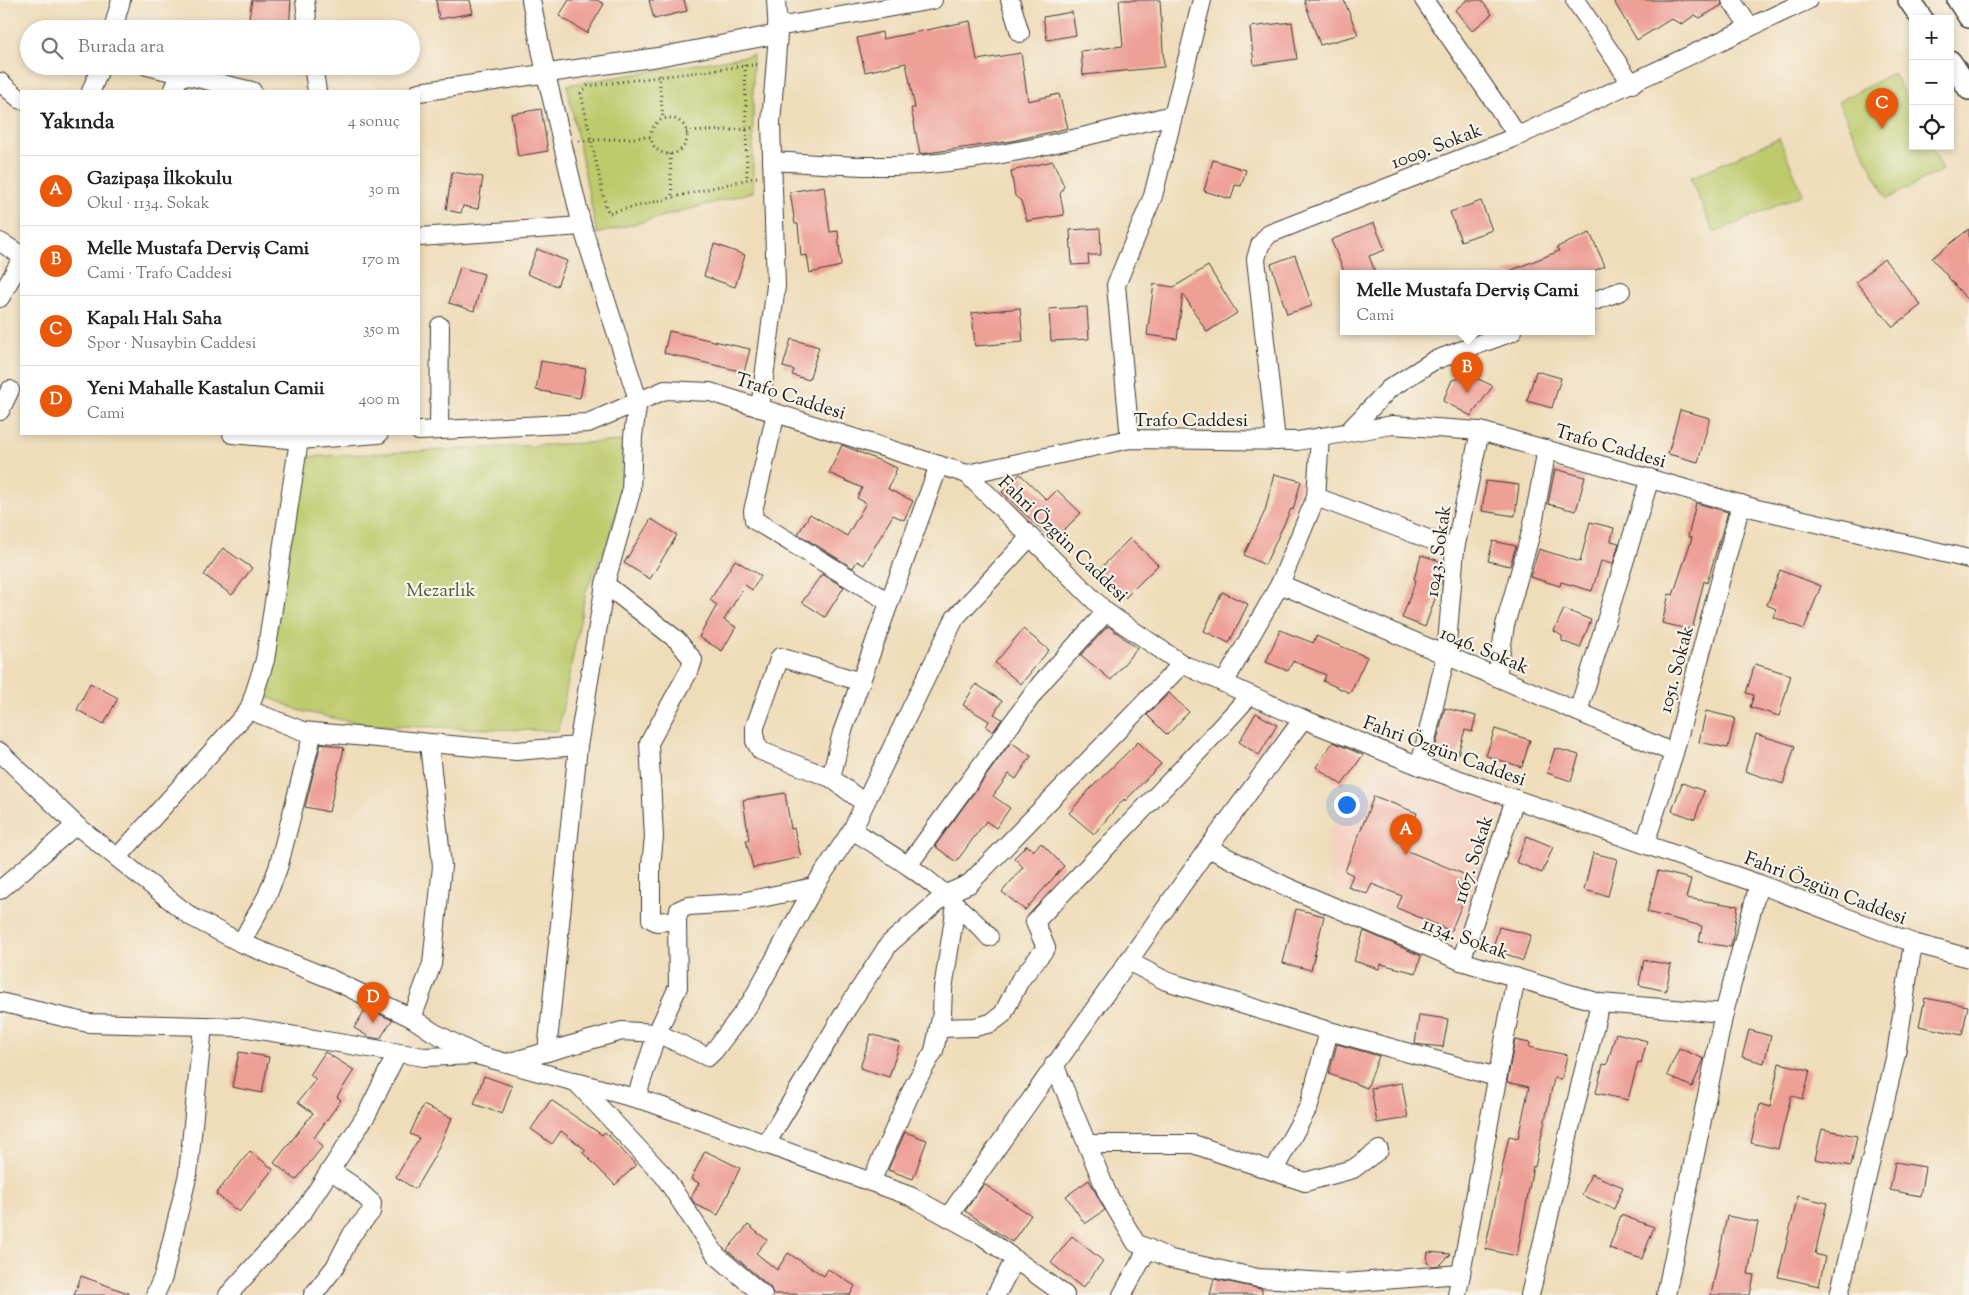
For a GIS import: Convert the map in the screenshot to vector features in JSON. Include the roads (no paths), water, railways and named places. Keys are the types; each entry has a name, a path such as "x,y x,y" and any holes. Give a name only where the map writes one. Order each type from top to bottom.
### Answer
{"main road":[{"path":"1909,0 1919,15"},
{"path":"1958,0 1969,18"},
{"path":"1954,67 1969,88"}],"street":[{"path":"116,20 122,0"},
{"path":"305,0 307,20"},
{"path":"531,0 546,74 582,226 638,400 633,436 631,492 605,584 578,746 547,1052"},
{"path":"776,0 777,30 771,122 776,286 768,410 754,520 889,602"},
{"path":"420,92 658,58 777,30 933,0"},
{"path":"1010,0 1020,33"},
{"path":"1130,439 1116,285 1152,196 1202,0"},
{"path":"1424,0 1518,136"},
{"path":"1575,0 1632,84"},
{"path":"1731,0 1750,27"},
{"name":"1009. Sokak","path":"1276,441 1256,259 1260,245 1269,234 1518,136 1808,0"},
{"path":"91,90 97,75"},
{"path":"162,75 176,83 242,90"},
{"path":"315,75 317,90"},
{"path":"0,82 20,99"},
{"path":"772,167 875,167 927,164 1009,154 1173,115"},
{"path":"420,238 582,226"},
{"path":"0,242 20,254"},
{"path":"0,298 20,262"},
{"path":"1595,301 1621,291"},
{"path":"439,429 440,326"},
{"path":"1348,432 1389,389 1433,361 1504,335"},
{"path":"0,412 10,390"},
{"name":"Trafo Caddesi","path":"420,430 588,423 664,390 710,392 967,474 1130,439 1297,441 1392,425 1480,430 1741,504 1969,558"},
{"name":"1043. Sokak","path":"1420,766 1446,655 1455,549 1480,430"},
{"path":"255,435 300,437 353,435"},
{"path":"118,857 249,710 265,660 300,437"},
{"path":"1224,683 1280,584 1316,497 1320,437"},
{"path":"1497,677 1505,625 1532,529 1547,449"},
{"path":"831,778 842,733 939,466"},
{"name":"Fahri Özgün Caddesi","path":"967,474 1106,612 1182,664 1303,719 1420,766 1758,884 1913,943 1969,958"},
{"path":"1578,712 1650,478"},
{"path":"1316,497 1455,549"},
{"name":"1051. Sokak","path":"1645,844 1674,753 1741,504"},
{"path":"506,1063 622,1030 657,1033 708,1057 714,1051 752,1002 814,887 852,830 955,618 1030,537"},
{"path":"605,584 677,640 693,660 690,670 650,743 654,837 651,865 651,918 657,922 677,920"},
{"name":"1046. Sokak","path":"1280,584 1674,753"},
{"path":"909,864 1042,682 1106,612"},
{"path":"861,682 780,657 755,727 755,741 761,751 831,778 864,802"},
{"path":"766,1144 846,1010 889,944 951,900 969,884 1182,664"},
{"path":"939,1028 976,1027 991,1023 1003,1014 1020,980 1046,948 1036,922 1110,841 1204,746 1250,695"},
{"path":"249,710 303,731 516,751 578,746"},
{"path":"948,1217 1054,1064 1208,848 1303,719"},
{"path":"241,943 268,896 278,868 313,732"},
{"path":"412,1018 432,964 442,866 428,743"},
{"path":"0,752 76,825 190,916 241,943 331,979 412,1018 433,1032 477,1055 636,1098 910,1196 981,1235 1065,1295"},
{"name":"1167. Sokak","path":"1461,961 1515,799"},
{"path":"0,890 76,825"},
{"path":"852,830 909,864 978,923 990,937"},
{"name":"1134. Sokak","path":"1208,848 1287,887 1461,961 1600,1003 1724,1013"},
{"path":"1666,1295 1724,1013 1758,884"},
{"path":"636,1098 657,1033 678,987 677,920 679,910 688,906 738,902 814,887"},
{"path":"871,1182 914,1085 934,1051 939,1028 951,900"},
{"path":"1839,1295 1896,1054 1913,943"},
{"path":"1128,961 1166,981 1329,1031 1497,1077"},
{"path":"1456,1295 1516,978"},
{"path":"0,1002 88,1023 241,1027 397,1054 424,1057 477,1055"},
{"path":"1530,1295 1600,1003"},
{"path":"155,1295 162,1277 188,1174 202,1026"},
{"path":"1274,1170 1309,1106 1329,1031"},
{"path":"228,1295 303,1212 366,1114 397,1054"},
{"path":"1054,1064 1108,1195 1136,1243 1171,1259 1258,1278 1344,1283 1460,1274"},
{"path":"575,1081 664,1176 716,1255 763,1295"},
{"path":"1087,1144 1193,1144 1305,1182 1353,1169 1379,1150"},
{"path":"313,1295 335,1267 352,1234 371,1212 372,1203 352,1185 330,1170"},
{"path":"1122,1295 1148,1248"},
{"path":"996,1295 1015,1259"}],"place":[{"name":"Kapalı Halı Saha","path":"1882,129"},
{"name":"Melle Mustafa Derviş Cami","path":"1467,393"},
{"name":"Gazipaşa İlkokulu","path":"1406,855"},
{"name":"Yeni Mahalle Kastalun Camii","path":"373,1023"}],"park label":[{"name":"Mezarlık","path":"441,589"}]}
